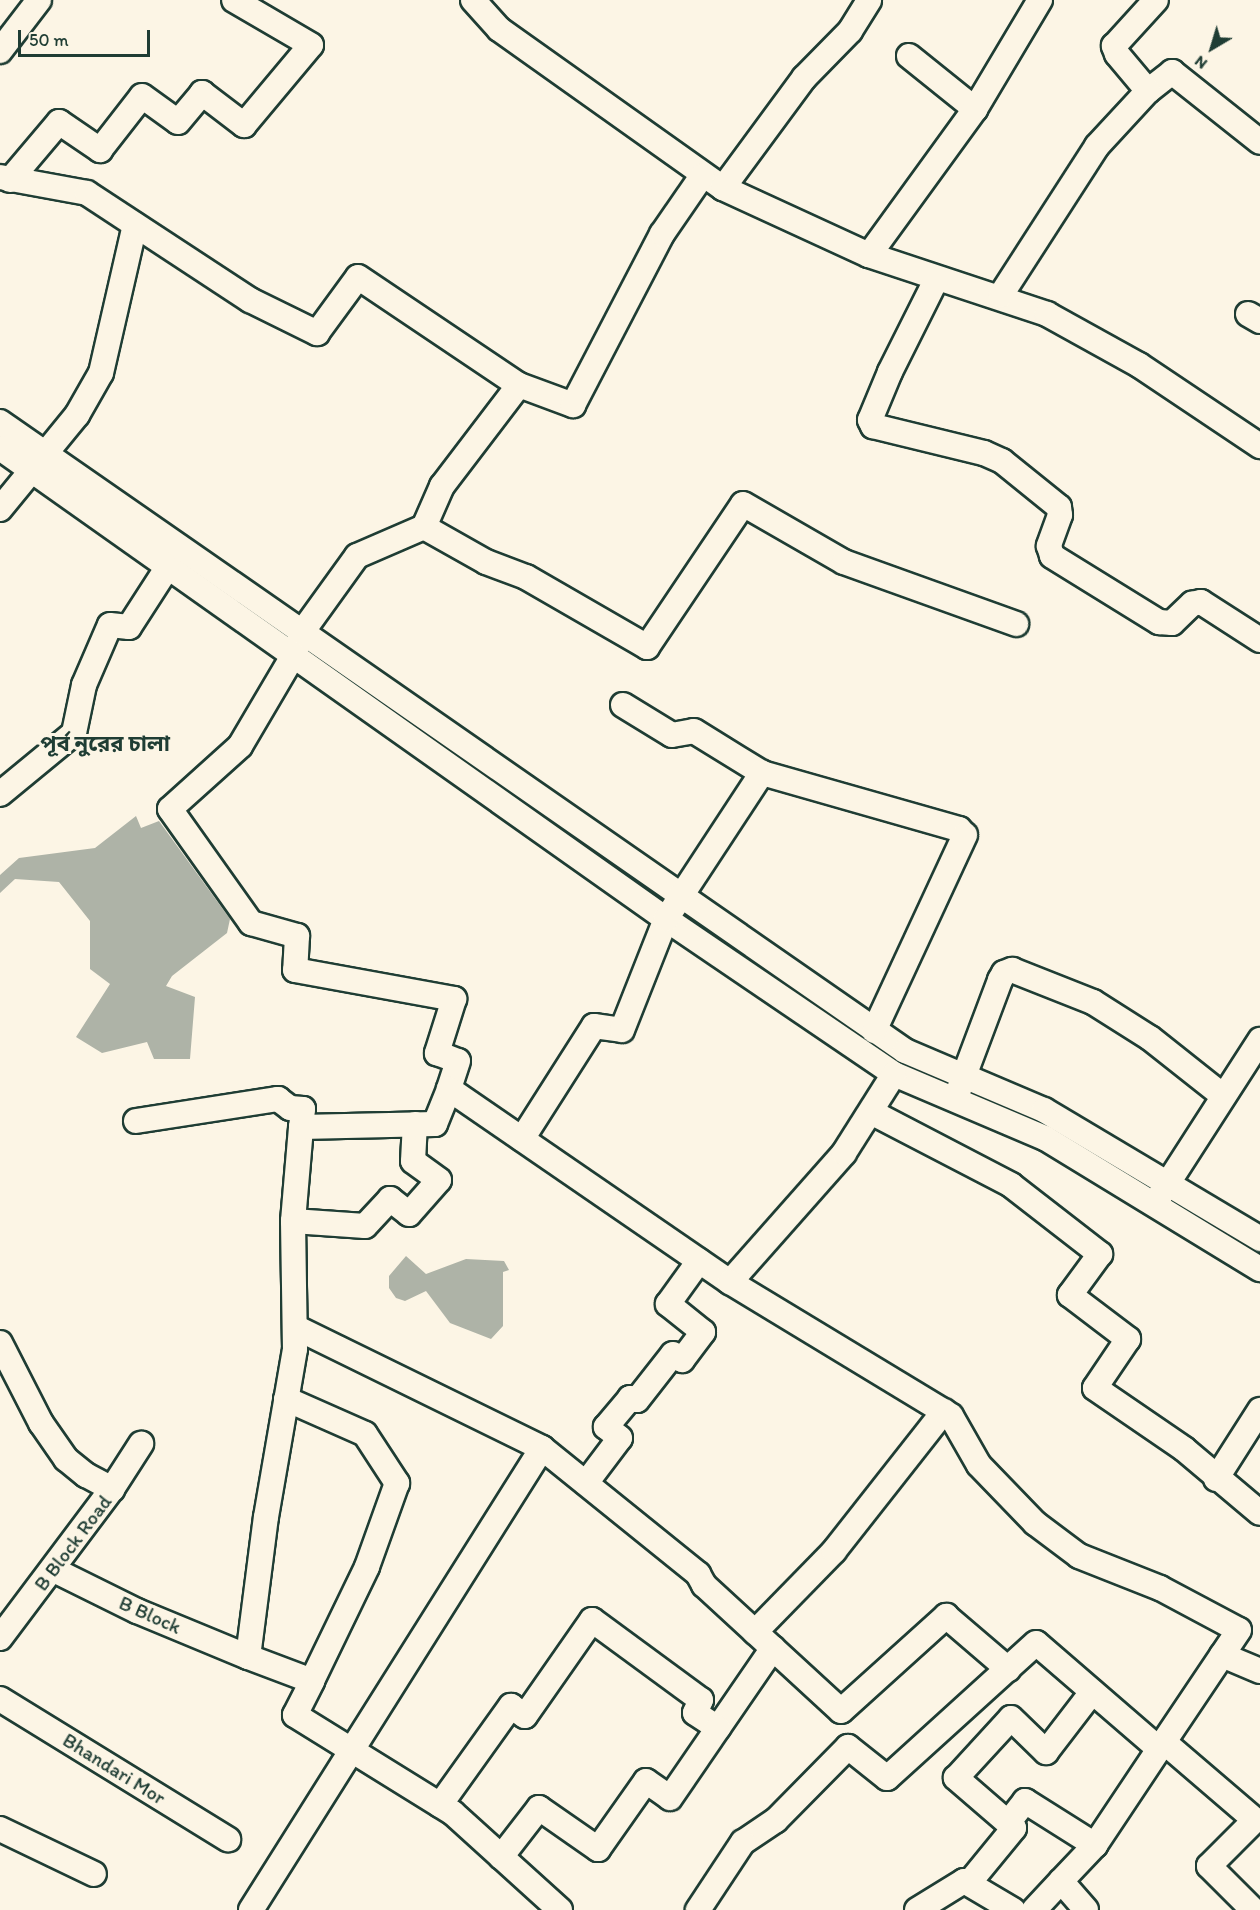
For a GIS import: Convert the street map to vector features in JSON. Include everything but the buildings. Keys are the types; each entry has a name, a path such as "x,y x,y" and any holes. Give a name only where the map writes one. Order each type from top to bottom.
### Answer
{"street":[{"path":"0,51 39,0"},
{"path":"5,179 59,122 100,150 142,96 178,122 202,93 244,125 311,45 234,0"},
{"path":"473,0 499,29 713,182 869,255 936,280 1001,295 1047,314 1139,365 1260,446"},
{"path":"5,179 87,193 250,300 317,333 358,277 519,384 573,405 662,234 713,182 804,78 850,31 869,0"},
{"path":"869,255 975,109 1040,0"},
{"path":"1148,91 1117,54 1114,46 1155,0"},
{"path":"909,56 975,109"},
{"path":"1001,295 1097,146 1148,91 1172,72 1260,142"},
{"path":"0,509 41,463 101,373 135,225"},
{"path":"936,280 890,372 870,420 873,426 984,453 1002,461 1059,507 1060,515 1048,546 1053,556 1160,622 1172,623 1192,604 1201,602 1260,640"},
{"path":"301,1127 435,1124 458,1061 437,1053 454,999 295,970 297,936 251,923 170,809 240,746 293,656 303,632 357,556 424,527 442,486 519,384"},
{"path":"0,422 41,463 167,568 666,919 894,1074 954,1102 1045,1138 1260,1239"},
{"path":"0,448 41,463 303,632 904,1052 1044,1110 1162,1193 1260,1269"},
{"path":"424,527 486,562 526,577 647,647 743,504 844,562 1016,624"},
{"path":"0,794 74,733 84,685 110,625 129,627 167,568"},
{"path":"622,705 672,735 694,731 762,772 959,829 965,835 874,1031"},
{"path":"522,1139 594,1026 622,1030 666,919 762,772"},
{"path":"954,1102 1000,980 1004,973 1012,970 1093,1002 1150,1038 1222,1095"},
{"path":"794,1007 809,987"},
{"path":"1162,1193 1222,1095 1260,1040"},
{"path":"730,1282 844,1153 894,1074"},
{"path":"449,1089 730,1282 945,1411 951,1416 979,1465 1035,1523 1079,1556 1160,1588 1239,1630 1095,1845 1034,1910"},
{"path":"136,1121 278,1099 290,1108 303,1109 293,1221 297,1328 248,1657"},
{"path":"871,1112 1011,1185 1100,1254 1070,1295 1128,1339 1095,1388 1184,1449 1216,1479 1260,1513"},
{"path":"293,1221 365,1226 390,1199 409,1214 439,1180 413,1161 415,1124"},
{"path":"586,1483 620,1438 606,1427 630,1398 637,1400 673,1354 682,1359 703,1332 668,1305 699,1261"},
{"path":"297,1328 542,1448 698,1574 704,1585 842,1711 946,1616 1008,1669"},
{"path":"0,1343 41,1423 66,1458 86,1475 112,1489"},
{"path":"286,1399 365,1434 397,1483 368,1567 295,1715 440,1805 560,1910"},
{"path":"1216,1479 1260,1410"},
{"path":"756,1632 834,1551 945,1411"},
{"name":"B Block Road","path":"0,1638 54,1570 141,1444"},
{"path":"251,1910 542,1448"},
{"name":"B Block","path":"54,1570 137,1611 312,1681"},
{"path":"440,1805 511,1706 525,1716 592,1620 700,1700 695,1713 718,1728"},
{"path":"698,1910 743,1842 776,1820 848,1747 887,1778 1036,1643 1092,1692 1255,1820 1209,1866 1253,1910"},
{"path":"501,1857 539,1808 598,1849 646,1781 670,1798 773,1648"},
{"path":"1222,1655 1260,1671"},
{"path":"969,1883 1014,1828 956,1778 1011,1718 1046,1752 1092,1692"},
{"name":"Bhandari Mor","path":"0,1699 228,1839"},
{"path":"1008,1823 1025,1801 1095,1845"},
{"path":"0,1829 94,1874"},
{"path":"917,1910 964,1881 1013,1910"},
{"path":"1061,1881 1086,1910"}],"shaded area":[{"path":"136,816 141,828 159,821 230,919 227,933 172,976 166,986 195,997 190,1059 154,1059 147,1042 102,1053 76,1037 110,984 90,969 90,921 59,882 15,879 0,893 0,875 19,858 95,848"},
{"path":"406,1256 426,1274 466,1259 504,1261 509,1270 503,1272 503,1326 491,1339 450,1323 426,1291 405,1301 396,1298 389,1288 389,1276"}],"district":[{"name":"পূর্ব নুরের চালা","path":"105,744"}]}
